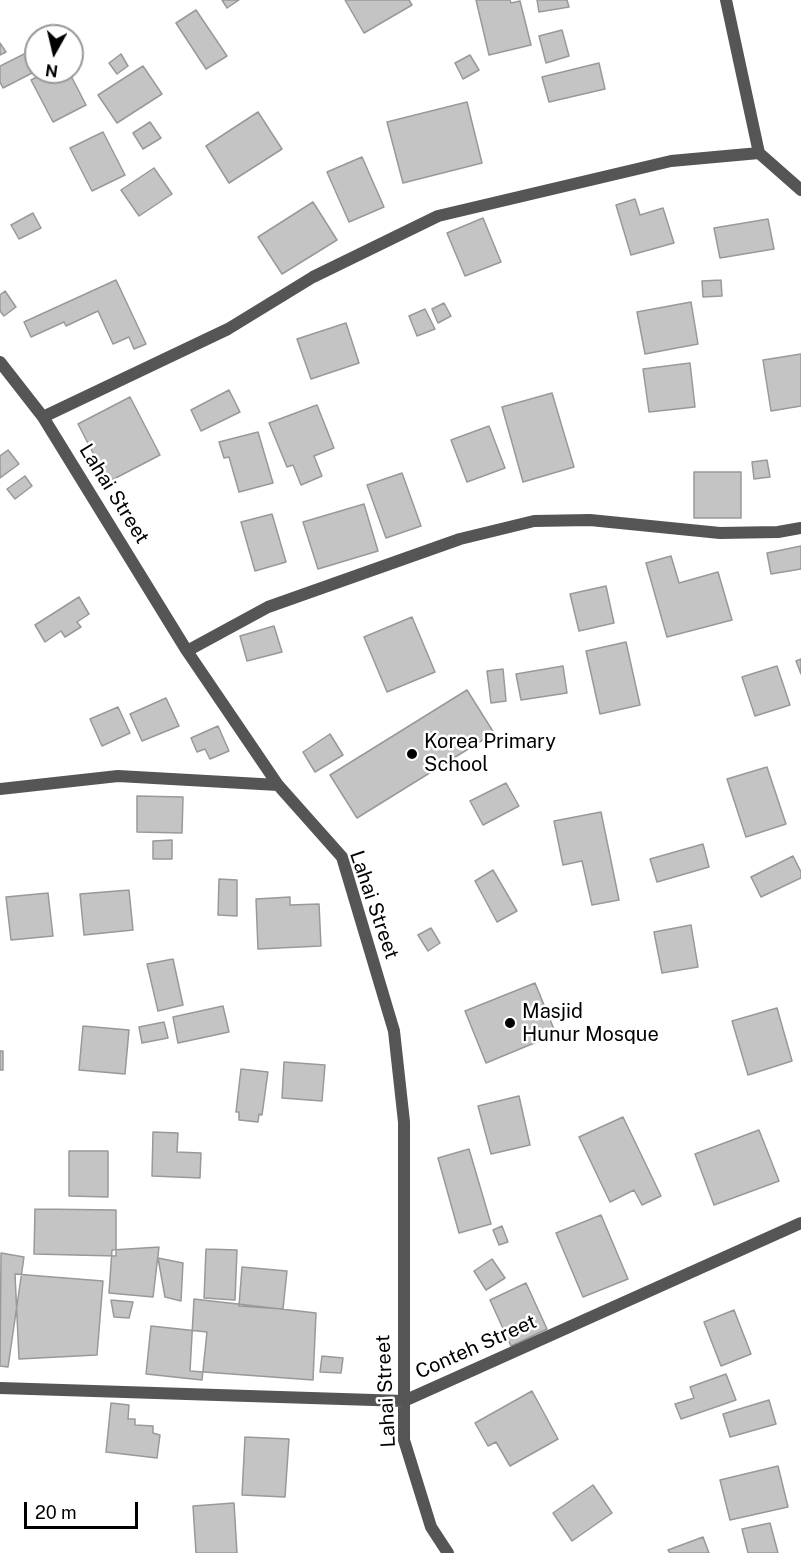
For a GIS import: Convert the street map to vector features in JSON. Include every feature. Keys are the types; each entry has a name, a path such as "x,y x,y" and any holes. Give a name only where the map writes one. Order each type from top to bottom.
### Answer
{"street":[{"path":"726,0 759,153 801,190"},
{"path":"43,417 228,329 313,277 438,216 671,161 759,153"},
{"name":"Lahai Street","path":"0,362 43,417 188,651 278,785 342,857 394,1031 404,1122 404,1440 431,1527 448,1553"},
{"path":"188,651 268,607 460,539 534,521 590,520 720,533 778,532 801,528"},
{"path":"0,789 118,776 278,785"},
{"name":"Conteh Street","path":"0,1388 404,1401 801,1223"}],"building":[{"path":"222,0 239,0 227,8"},
{"path":"345,0 409,0 412,5 364,33"},
{"path":"476,0 510,0 511,3 520,1 531,45 489,55"},
{"path":"537,0 567,0 569,7 539,12"},
{"path":"196,10 227,56 206,69 176,23"},
{"path":"562,30 569,56 546,63 539,36"},
{"path":"0,43 6,52 0,55"},
{"path":"24,54 24,77 3,88 0,82 0,66"},
{"path":"121,54 128,66 117,74 109,63"},
{"path":"470,55 479,70 463,79 455,63"},
{"path":"599,63 605,89 549,102 542,77"},
{"path":"143,66 162,94 117,123 98,95"},
{"path":"33,84 75,84 86,105 53,122"},
{"path":"467,102 482,163 403,183 387,122"},
{"path":"258,112 282,149 229,183 206,146"},
{"path":"150,122 161,138 143,149 133,133"},
{"path":"103,132 125,175 92,191 70,148"},
{"path":"362,157 384,207 349,222 327,172"},
{"path":"154,168 172,194 139,216 121,190"},
{"path":"635,199 640,215 663,208 674,243 631,255 616,205"},
{"path":"313,202 337,240 282,274 258,237"},
{"path":"33,213 41,228 19,239 11,225"},
{"path":"483,218 501,262 465,276 447,233"},
{"path":"768,219 774,249 720,258 714,228"},
{"path":"116,280 146,344 134,349 129,337 113,344 98,311 66,326 64,322 31,337 24,322"},
{"path":"721,280 722,296 703,297 702,281"},
{"path":"5,291 16,307 4,316 0,311 0,295"},
{"path":"691,302 698,344 645,354 637,312"},
{"path":"444,303 451,316 438,323 432,309"},
{"path":"425,309 435,329 417,336 409,316"},
{"path":"346,323 359,363 311,379 297,339"},
{"path":"801,354 801,406 771,411 763,360"},
{"path":"690,363 695,407 649,412 643,369"},
{"path":"229,390 240,412 201,431 191,410"},
{"path":"552,393 574,467 523,482 502,407"},
{"path":"130,397 160,455 108,482 78,424"},
{"path":"317,405 334,448 314,456 322,476 301,485 293,465 287,467 269,423"},
{"path":"489,426 505,468 467,482 451,440"},
{"path":"258,432 273,483 239,492 229,457 224,458 219,442"},
{"path":"8,450 19,464 0,478 0,456"},
{"path":"767,460 770,477 754,479 752,462"},
{"path":"694,472 741,472 741,518 694,518"},
{"path":"402,473 421,526 386,538 367,485"},
{"path":"25,476 32,486 15,499 7,489"},
{"path":"364,504 378,551 318,569 303,522"},
{"path":"272,514 286,562 255,571 241,522"},
{"path":"801,546 801,569 771,574 767,553"},
{"path":"671,556 679,583 718,572 732,620 667,637 646,563"},
{"path":"606,586 614,623 579,631 570,594"},
{"path":"79,597 89,614 77,622 81,627 65,637 61,631 45,642 35,625"},
{"path":"412,617 435,672 387,692 364,637"},
{"path":"274,626 282,652 247,661 240,636"},
{"path":"626,642 640,705 600,714 586,651"},
{"path":"801,659 801,674 796,661"},
{"path":"563,666 567,693 521,700 516,674"},
{"path":"777,666 790,705 755,716 742,677"},
{"path":"503,669 506,701 491,703 487,671"},
{"name":"Korea Primary School","path":"467,690 494,733 357,818 330,775"},
{"path":"166,698 179,726 142,741 130,714"},
{"path":"118,707 130,733 102,746 90,719"},
{"path":"218,726 229,751 210,759 205,749 197,752 191,738"},
{"path":"330,734 343,755 315,772 303,752"},
{"path":"767,767 786,824 746,837 727,779"},
{"path":"506,783 519,806 483,825 470,801"},
{"path":"137,796 183,797 182,833 137,832"},
{"path":"601,812 619,900 592,905 582,861 563,865 554,821"},
{"path":"172,840 172,859 153,859 153,841"},
{"path":"703,844 709,867 657,882 650,859"},
{"path":"793,856 801,872 801,878 761,897 751,877"},
{"path":"493,870 517,911 497,922 475,881"},
{"path":"219,879 237,880 237,916 218,915"},
{"path":"129,890 133,930 84,935 80,894"},
{"path":"48,893 53,936 11,940 6,897"},
{"path":"290,897 290,905 319,904 321,946 258,949 256,899"},
{"path":"691,925 698,967 662,973 654,932"},
{"path":"431,928 440,943 428,951 418,935"},
{"path":"173,959 183,1005 158,1011 147,964"},
{"name":"Masjid Hunur Mosque","path":"535,983 556,1034 486,1063 465,1011"},
{"path":"223,1006 229,1032 178,1043 173,1017"},
{"path":"777,1008 792,1061 748,1075 732,1021"},
{"path":"164,1022 168,1038 142,1043 139,1027"},
{"path":"83,1026 129,1030 125,1074 79,1070"},
{"path":"0,1051 3,1051 3,1070 0,1070"},
{"path":"284,1062 325,1065 322,1101 282,1098"},
{"path":"241,1069 268,1072 262,1115 259,1114 258,1122 239,1120 239,1112 236,1112"},
{"path":"519,1096 530,1145 491,1154 478,1106"},
{"path":"623,1117 661,1196 642,1205 634,1190 610,1202 579,1137"},
{"path":"759,1130 779,1181 714,1205 695,1154"},
{"path":"153,1132 178,1133 177,1152 201,1153 200,1178 152,1176"},
{"path":"469,1149 491,1224 459,1233 438,1158"},
{"path":"69,1151 108,1151 108,1197 69,1196"},
{"path":"35,1209 116,1210 116,1256 34,1254"},
{"path":"601,1215 628,1279 583,1297 556,1233"},
{"path":"502,1226 508,1242 499,1245 493,1230"},
{"path":"159,1247 153,1297 109,1293 112,1250"},
{"path":"206,1249 237,1250 235,1300 204,1298"},
{"path":"1,1253 24,1257 8,1367 0,1366"},
{"path":"158,1258 183,1263 181,1301 165,1297"},
{"path":"492,1259 505,1278 486,1290 474,1271"},
{"path":"242,1267 287,1271 283,1309 239,1306"},
{"path":"15,1274 103,1281 97,1355 19,1359"},
{"path":"526,1283 547,1329 511,1346 490,1300"},
{"path":"194,1299 316,1313 313,1380 190,1371"},
{"path":"111,1300 133,1302 129,1318 114,1317"},
{"path":"734,1310 751,1354 721,1366 704,1322"},
{"path":"151,1326 207,1332 202,1380 146,1374"},
{"path":"322,1356 343,1358 341,1373 320,1372"},
{"path":"726,1374 736,1400 681,1419 675,1404 694,1398 690,1387"},
{"path":"532,1391 558,1439 510,1466 496,1442 488,1446 475,1423"},
{"path":"769,1400 776,1424 730,1437 723,1414"},
{"path":"111,1403 129,1405 128,1419 135,1419 135,1425 153,1426 153,1433 160,1435 157,1458 106,1452"},
{"path":"245,1437 289,1439 285,1497 242,1495"},
{"path":"778,1466 788,1507 730,1520 720,1480"},
{"path":"593,1485 612,1513 572,1541 553,1513"},
{"path":"234,1503 237,1553 196,1553 193,1506"},
{"path":"770,1523 778,1553 748,1553 742,1529"},
{"path":"703,1537 709,1553 670,1553 668,1550"}],"place":[{"name":"Korea Primary School","path":"412,754"},
{"name":"Masjid Hunur Mosque","path":"510,1023"}]}
